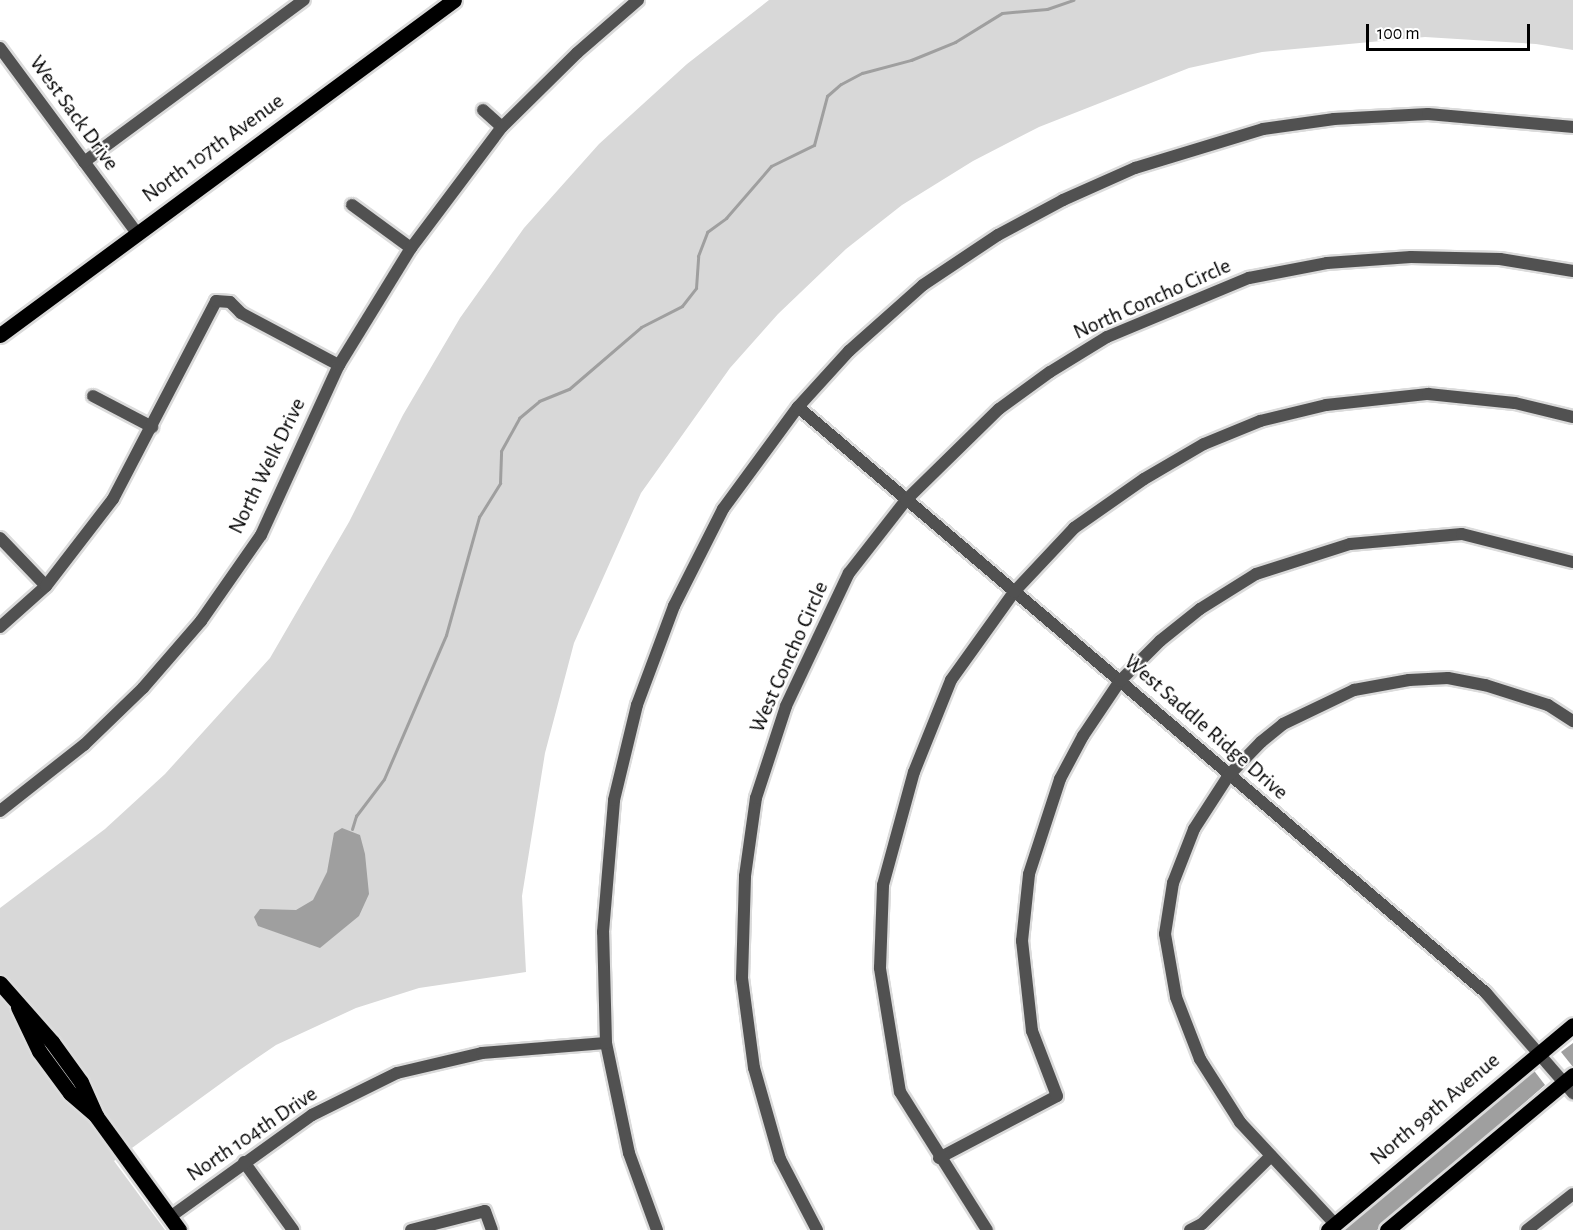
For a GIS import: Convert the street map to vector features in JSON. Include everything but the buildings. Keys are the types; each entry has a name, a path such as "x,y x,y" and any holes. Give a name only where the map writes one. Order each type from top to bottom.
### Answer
{"main road":[{"name":"North 107th Avenue","path":"0,335 136,232 454,0"},
{"path":"0,983 18,1007 52,1042 81,1082 96,1116 179,1230"},
{"name":"North 99th Avenue","path":"1331,1227 1539,1050 1573,1025"},
{"path":"1387,1230 1570,1084"}],"street":[{"path":"84,162 304,0"},
{"name":"North Welk Drive","path":"0,811 84,745 142,688 201,621 261,535 339,365 411,248 502,127 577,53 638,0"},
{"name":"West Sack Drive","path":"0,48 136,232"},
{"path":"483,110 502,127"},
{"path":"657,1230 629,1153 606,1043 603,932 613,811 637,705 674,606 723,509 798,407 849,351 923,285 1007,230 1135,168 1263,129 1334,119 1428,114 1573,127"},
{"path":"352,205 411,248"},
{"name":"North Concho Circle","path":"906,500 982,425 1050,372 1107,338 1249,278 1327,263 1411,257 1500,259 1573,271"},
{"path":"0,627 46,586 113,499 216,301 230,302 241,313 339,365"},
{"path":"987,1230 939,1158 900,1092 880,968 883,885 914,772 951,680 1014,592 1074,528 1144,479 1204,444 1260,421 1326,405 1428,394 1515,403 1573,417"},
{"path":"93,396 152,427"},
{"name":"West Saddle Ridge Drive","path":"798,407 1486,993 1570,1084"},
{"name":"West Concho Circle","path":"817,1230 780,1159 754,1068 742,978 745,876 756,798 786,706 849,573 906,500"},
{"path":"939,1158 1058,1096 1032,1031 1022,940 1029,874 1060,779 1120,681 1192,615 1256,574 1350,544 1462,534 1573,562"},
{"path":"0,538 46,586"},
{"path":"1331,1227 1240,1122 1200,1059 1176,997 1165,934 1173,883 1194,829 1229,775 1283,724 1354,690 1409,680 1448,678 1485,685 1548,705 1573,721"},
{"name":"North 104th Drive","path":"170,1217 312,1115 397,1072 482,1053 606,1043"},
{"path":"1190,1230 1202,1224 1271,1156"},
{"path":"244,1162 293,1230"},
{"path":"1527,1230 1573,1194"},
{"path":"411,1230 485,1211 492,1230"}],"shaded area":[{"path":"769,0 1573,0 1573,50 1536,44 1425,37 1262,52 1189,68 1039,127 973,161 902,205 846,249 778,314 730,368 641,493 574,643 545,753 522,896 526,972 419,988 356,1008 276,1045 238,1071 114,1161 165,1230 0,1230 0,908 105,829 165,774 270,658 349,522 403,415 460,318 524,228 599,144 687,64"},
{"path":"342,828 360,835 365,854 369,894 359,916 320,948 258,926 254,917 260,909 296,910 313,900 327,872 334,833"},
{"path":"1573,1043 1573,1067 1561,1052"},
{"path":"1532,1068 1545,1085 1377,1230 1339,1230"}],"waterway":[{"path":"352,829 356,816 384,779 446,635 479,517 500,483 501,451 519,418 539,401 569,389 641,327 682,306 696,288 698,256 707,232 726,218 771,166 814,145 827,96 841,84 862,73 911,60 955,42 1002,13 1047,9 1073,0"}]}
